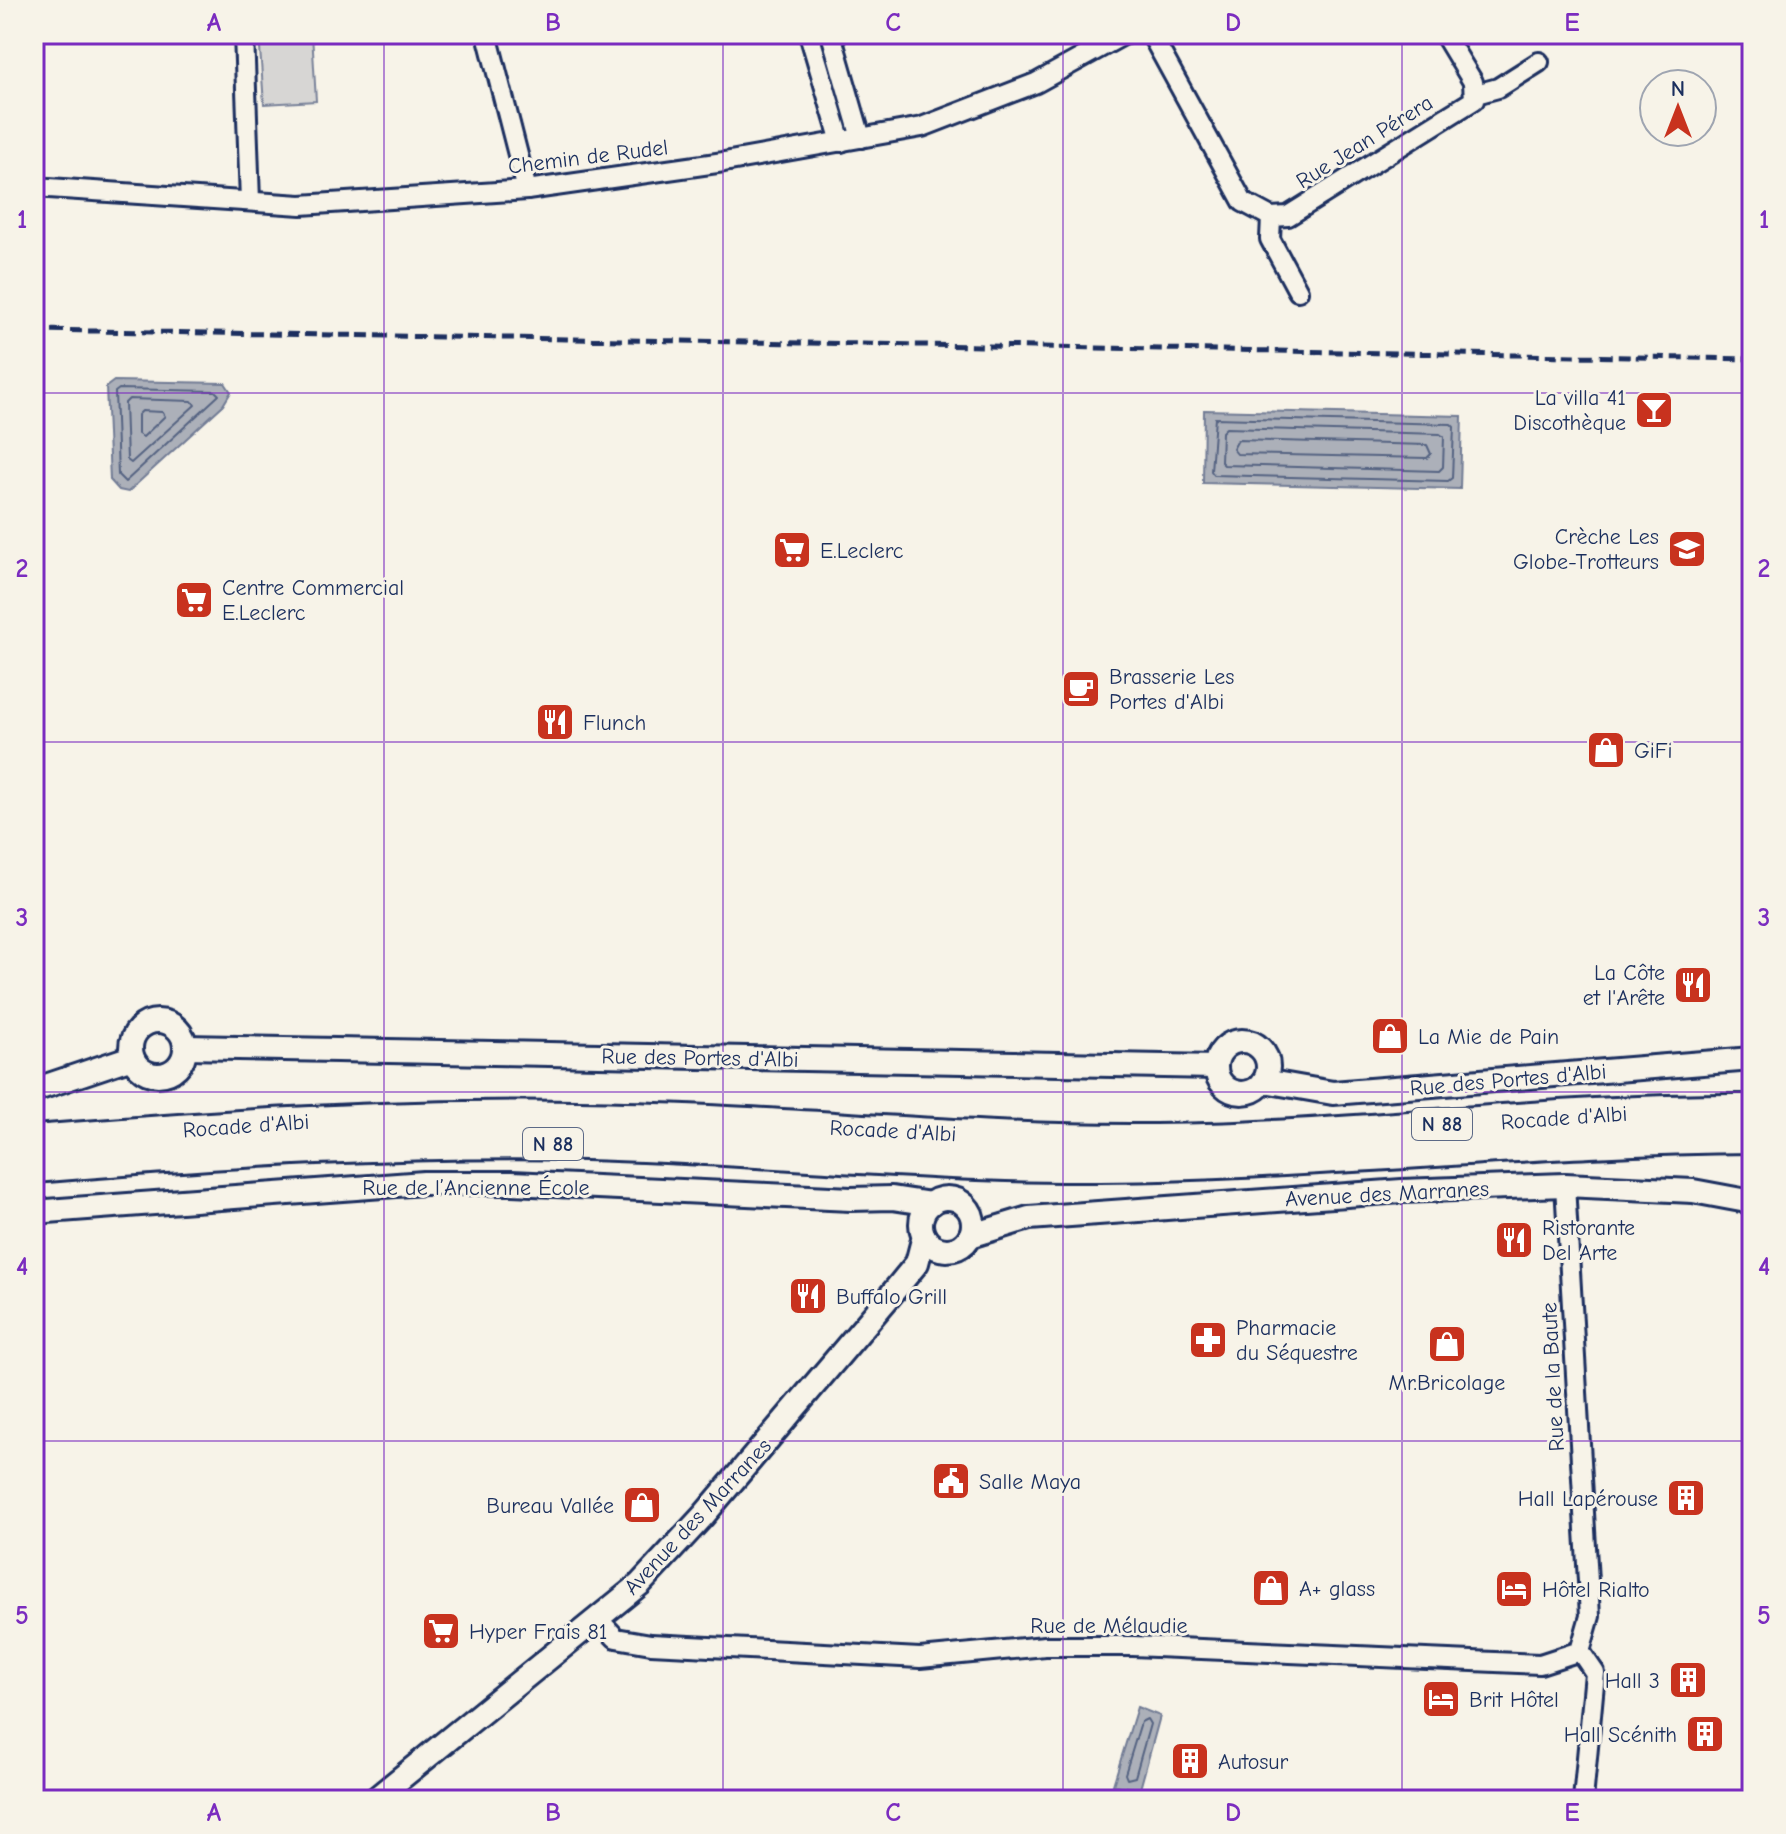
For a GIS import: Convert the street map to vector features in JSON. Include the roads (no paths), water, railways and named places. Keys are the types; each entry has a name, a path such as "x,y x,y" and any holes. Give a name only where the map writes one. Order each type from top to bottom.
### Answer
{"highway":[{"path":"1132,1140 1752,1092"},
{"name":"Rocade d'Albi","path":"34,1141 289,1121 438,1115 627,1118 1132,1140 1642,1112 1752,1110"},
{"name":"Rocade d'Albi","path":"34,1167 297,1148 439,1143 587,1144 1073,1166 1218,1165 1555,1144 1752,1137"},
{"path":"1555,1144 1752,1150"}],"street":[{"path":"244,34 250,201"},
{"path":"487,34 527,190"},
{"path":"809,34 841,142"},
{"path":"831,34 861,138"},
{"name":"Chemin de Rudel","path":"34,187 301,205 527,190 922,127 1025,87 1125,34"},
{"path":"1151,34 1243,202 1271,217 1270,239 1298,291"},
{"path":"1444,34 1473,82 1476,94"},
{"name":"Rue Jean Pérera","path":"1271,217 1288,216 1469,104 1476,94 1498,88 1539,62"},
{"path":"155,1021 176,1028 185,1047 179,1065 164,1075 145,1072 132,1057 134,1034 155,1021"},
{"path":"1250,1041 1267,1057 1264,1081 1251,1091 1235,1092 1221,1082 1216,1067 1227,1045 1250,1041"},
{"name":"Rue des Portes d'Albi","path":"185,1047 1216,1067"},
{"path":"34,1090 132,1057"},
{"name":"Rue des Portes d'Albi","path":"1264,1081 1333,1093 1752,1059"},
{"name":"Rue de l’Ancienne École","path":"34,1212 424,1183 512,1183 871,1200 892,1198 931,1204"},
{"name":"Avenue des Marranes","path":"970,1236 1029,1218 1371,1193 1565,1185 1693,1191 1750,1203"},
{"name":"Rue de la Baute","path":"1565,1185 1590,1616 1580,1651"},
{"path":"871,1200 897,1211 922,1232 929,1243 944,1250 959,1247 970,1236 972,1218 962,1203 946,1199 931,1204 925,1210 922,1232"},
{"name":"Avenue des Marranes","path":"962,1203 979,1210 1029,1218"},
{"name":"Avenue des Marranes","path":"917,1263 922,1232"},
{"name":"Avenue des Marranes","path":"374,1800 640,1584 703,1516 917,1263 944,1250"},
{"name":"Rue de Mélaudie","path":"597,1618 616,1638 651,1644 920,1658 1045,1646 1133,1646 1540,1664 1580,1651"},
{"path":"1580,1651 1595,1673 1583,1800"}],"water":[{"path":"114,381 225,383 231,392 223,405 128,492 119,490 110,480 106,387"},
{"path":"1204,410 1462,416 1460,489 1203,483"},
{"path":"1137,1707 1160,1716 1140,1789 1113,1785"}],"railway":[{"path":"34,330 1752,359"}],"place":[{"name":"La villa 41 Discothèque","path":"1654,410"},
{"name":"Crèche Les Globe-Trotteurs","path":"1687,549"},
{"name":"E.Leclerc","path":"792,550"},
{"name":"Centre Commercial E.Leclerc","path":"194,600"},
{"name":"Brasserie Les Portes d'Albi","path":"1081,689"},
{"name":"Flunch","path":"555,722"},
{"name":"GiFi","path":"1606,750"},
{"name":"La Côte et l'Arête","path":"1693,985"},
{"name":"La Mie de Pain","path":"1390,1036"},
{"name":"Ristorante Del Arte","path":"1514,1240"},
{"name":"Buffalo Grill","path":"808,1296"},
{"name":"Pharmacie du Séquestre","path":"1208,1340"},
{"name":"Mr.Bricolage","path":"1447,1344"},
{"name":"Salle Maya","path":"951,1481"},
{"name":"Hall Lapérouse","path":"1686,1498"},
{"name":"Bureau Vallée","path":"642,1505"},
{"name":"A+ glass","path":"1271,1588"},
{"name":"Hôtel Rialto","path":"1514,1589"},
{"name":"Hyper Frais 81","path":"441,1631"},
{"name":"Hall 3","path":"1688,1680"},
{"name":"Brit Hôtel","path":"1441,1699"},
{"name":"Hall Scénith","path":"1705,1734"},
{"name":"Autosur","path":"1190,1761"}]}
